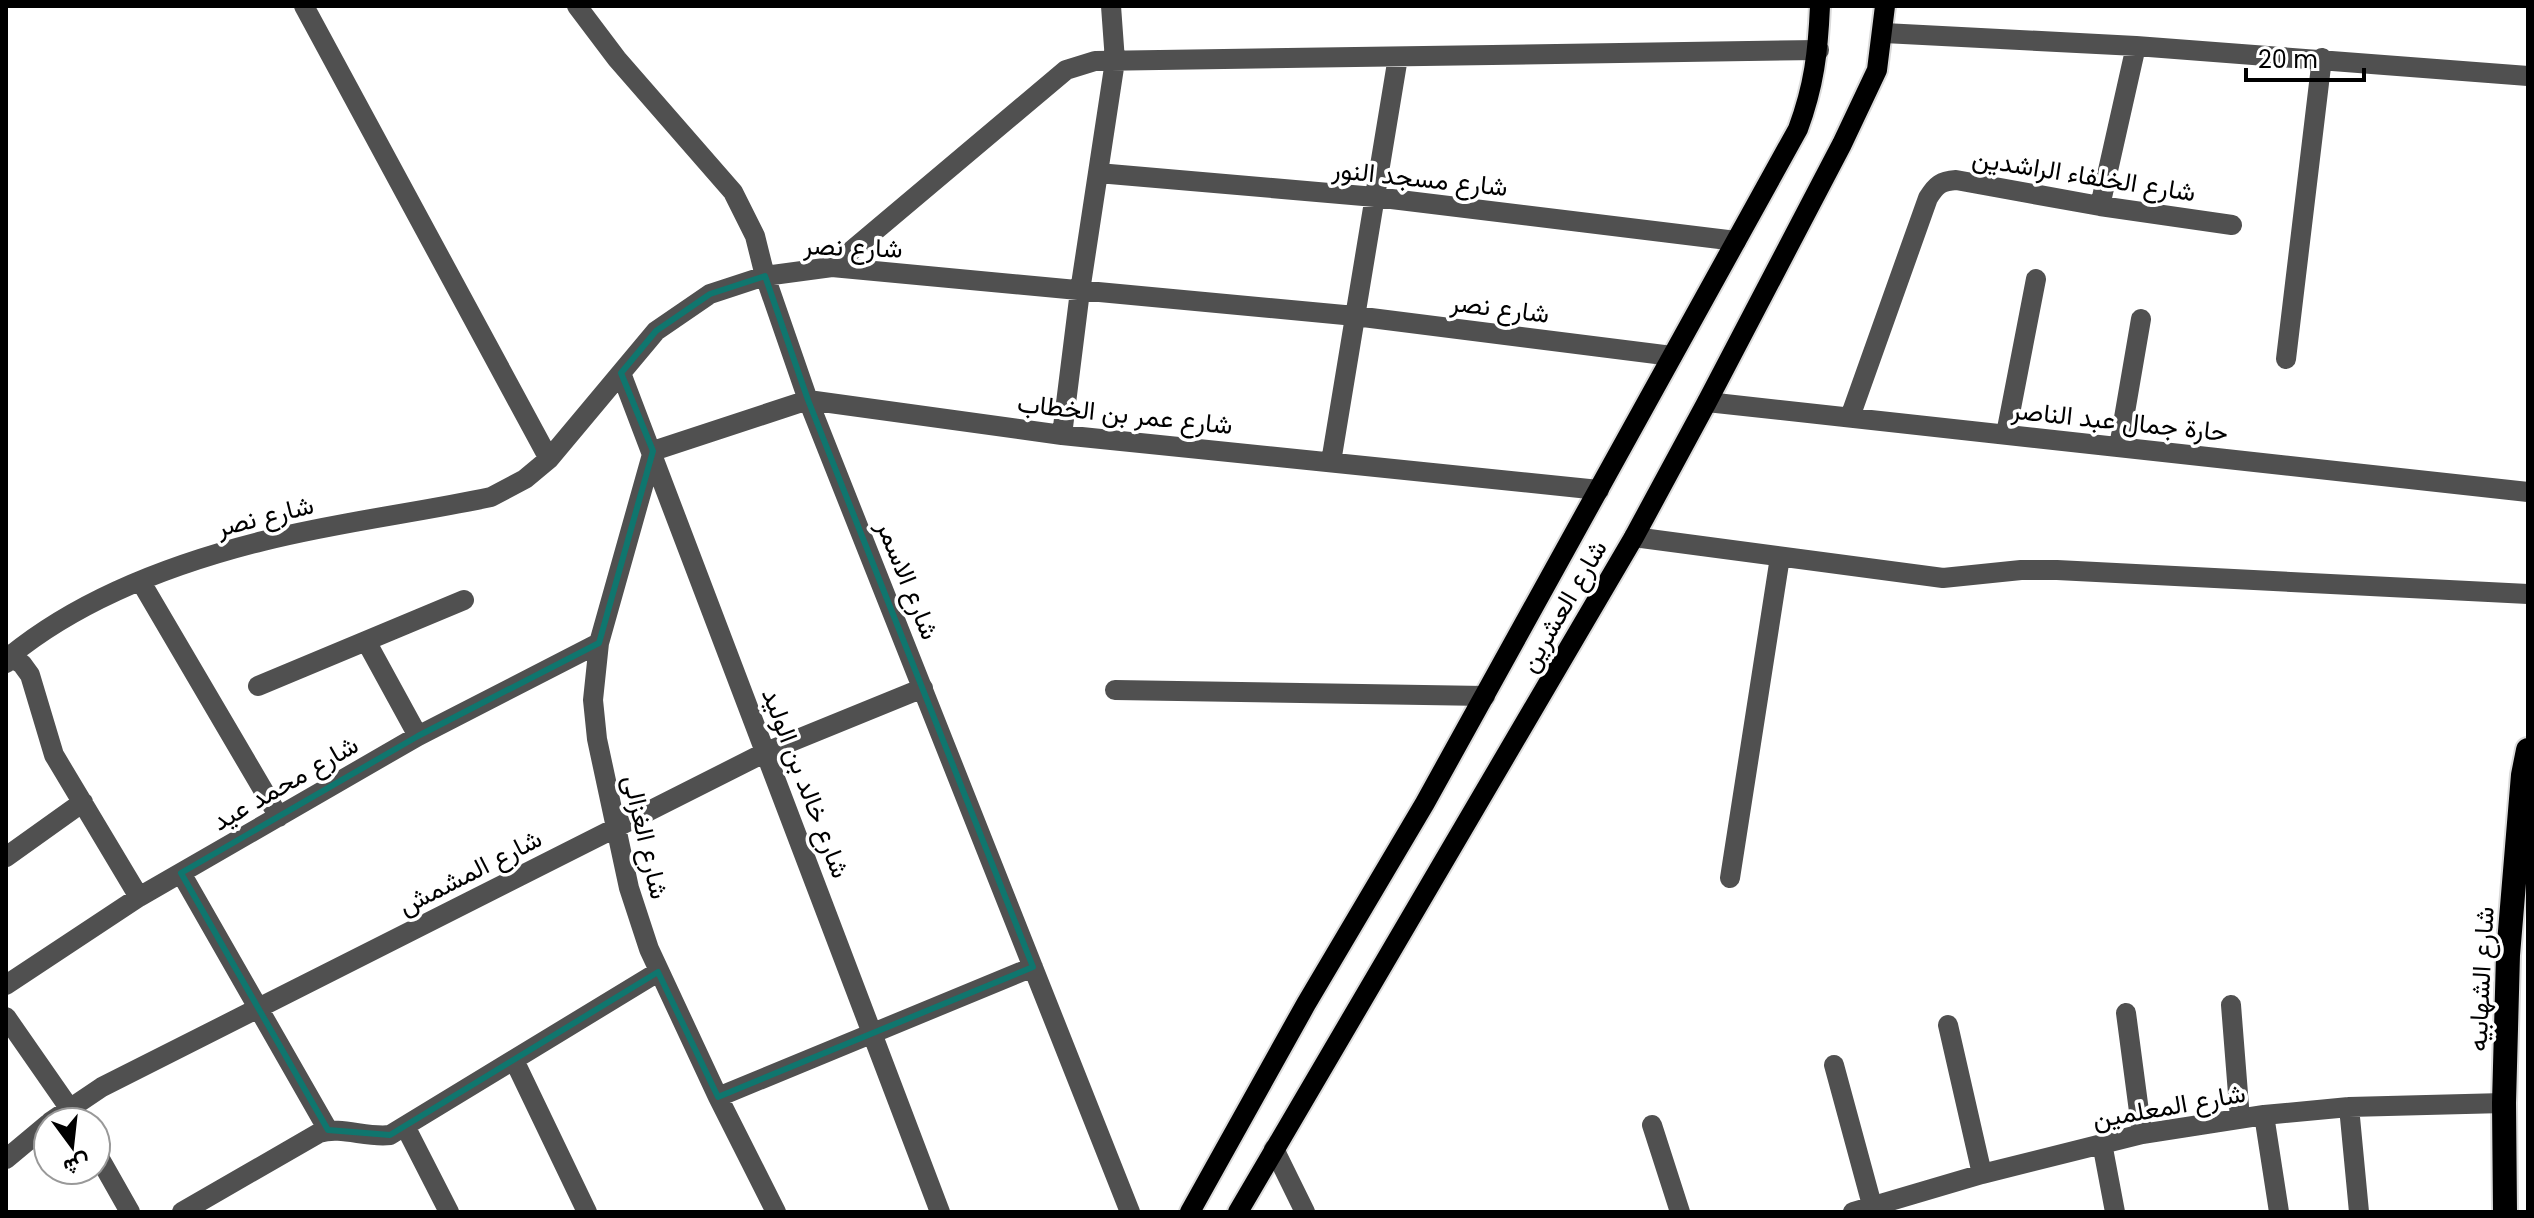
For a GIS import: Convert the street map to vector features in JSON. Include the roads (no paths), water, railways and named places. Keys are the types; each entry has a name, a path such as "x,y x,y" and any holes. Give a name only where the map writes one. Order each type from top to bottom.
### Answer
{"highway":[{"name":"شارع الشهابيه","path":"2505,1212 2508,955 2523,775 2528,750"}],"main road":[{"name":"شارع العشرين","path":"1190,1212 1485,696 1798,129 1811,93 1819,50 1820,6"},
{"name":"شارع العشرين","path":"1238,1212 1634,537 1707,402 1862,105 1877,70 1885,6"}],"street":[{"path":"304,6 549,459"},
{"name":"شارع الاسمر","path":"577,6 617,59 733,192 755,236 765,276 808,400 1130,1212"},
{"path":"1062,435 1115,61 1111,6"},
{"path":"1884,33 2322,58 2528,76"},
{"path":"2100,206 2136,46"},
{"path":"832,267 1066,70 1095,61 1819,50"},
{"path":"1331,462 1398,57"},
{"path":"2286,359 2322,58"},
{"name":"شارع مسجد النور","path":"1098,173 1375,197 1736,241"},
{"name":"شارع الخلفاء الراشدين","path":"1850,417 1934,187 1944,181 1956,180 2100,206 2232,225"},
{"name":"شارع نصر","path":"7,658 55,623 141,582 263,541 491,497 525,479 549,459 656,331 710,294 765,276 832,267 1355,316 1672,356"},
{"path":"2006,434 2036,279"},
{"path":"2119,447 2141,319"},
{"name":"شارع خالد بن الوليد","path":"621,373 940,1212"},
{"name":"شارع عمر بن الخطاب","path":"653,451 808,400 1062,435 1599,490"},
{"name":"حارة جمال عبد الناصر","path":"1707,402 2528,492"},
{"name":"شارع الغزالى","path":"653,451 599,643 593,700 597,739 629,888 658,972 776,1212"},
{"path":"1634,537 1943,578 2021,570 2057,570 2528,594"},
{"path":"1730,878 1780,557"},
{"path":"141,582 279,817"},
{"path":"258,686 464,600"},
{"path":"366,641 418,736"},
{"name":"شارع محمد عيد","path":"6,985 139,897 418,736 599,643"},
{"path":"7,658 22,664 30,675 54,755 139,897"},
{"name":"شارع المشمش","path":"84,1106 102,1087 615,827 766,752 923,688"},
{"path":"1115,690 1485,696"},
{"path":"6,857 83,802"},
{"path":"181,873 328,1130"},
{"path":"718,1097 1033,967"},
{"path":"182,1212 328,1130 373,1137 390,1135 658,972"},
{"path":"2231,1005 2240,1119"},
{"path":"2126,1013 2142,1134"},
{"path":"6,1017 69,1106"},
{"path":"1948,1025 1982,1174"},
{"path":"514,1060 587,1212"},
{"path":"1834,1065 1862,1209"},
{"name":"شارع المعلمين","path":"1862,1209 1982,1174 2142,1134 2264,1115 2349,1107 2504,1103"},
{"path":"2349,1107 2359,1212"},
{"path":"2264,1115 2279,1212"},
{"path":"1652,1125 1680,1212"},
{"path":"405,1126 449,1212"},
{"name":"شارع المشمش","path":"6,1159 32,1137"},
{"path":"2102,1143 2115,1212"},
{"path":"1274,1149 1305,1212"},
{"path":"112,1180 130,1212"}]}
